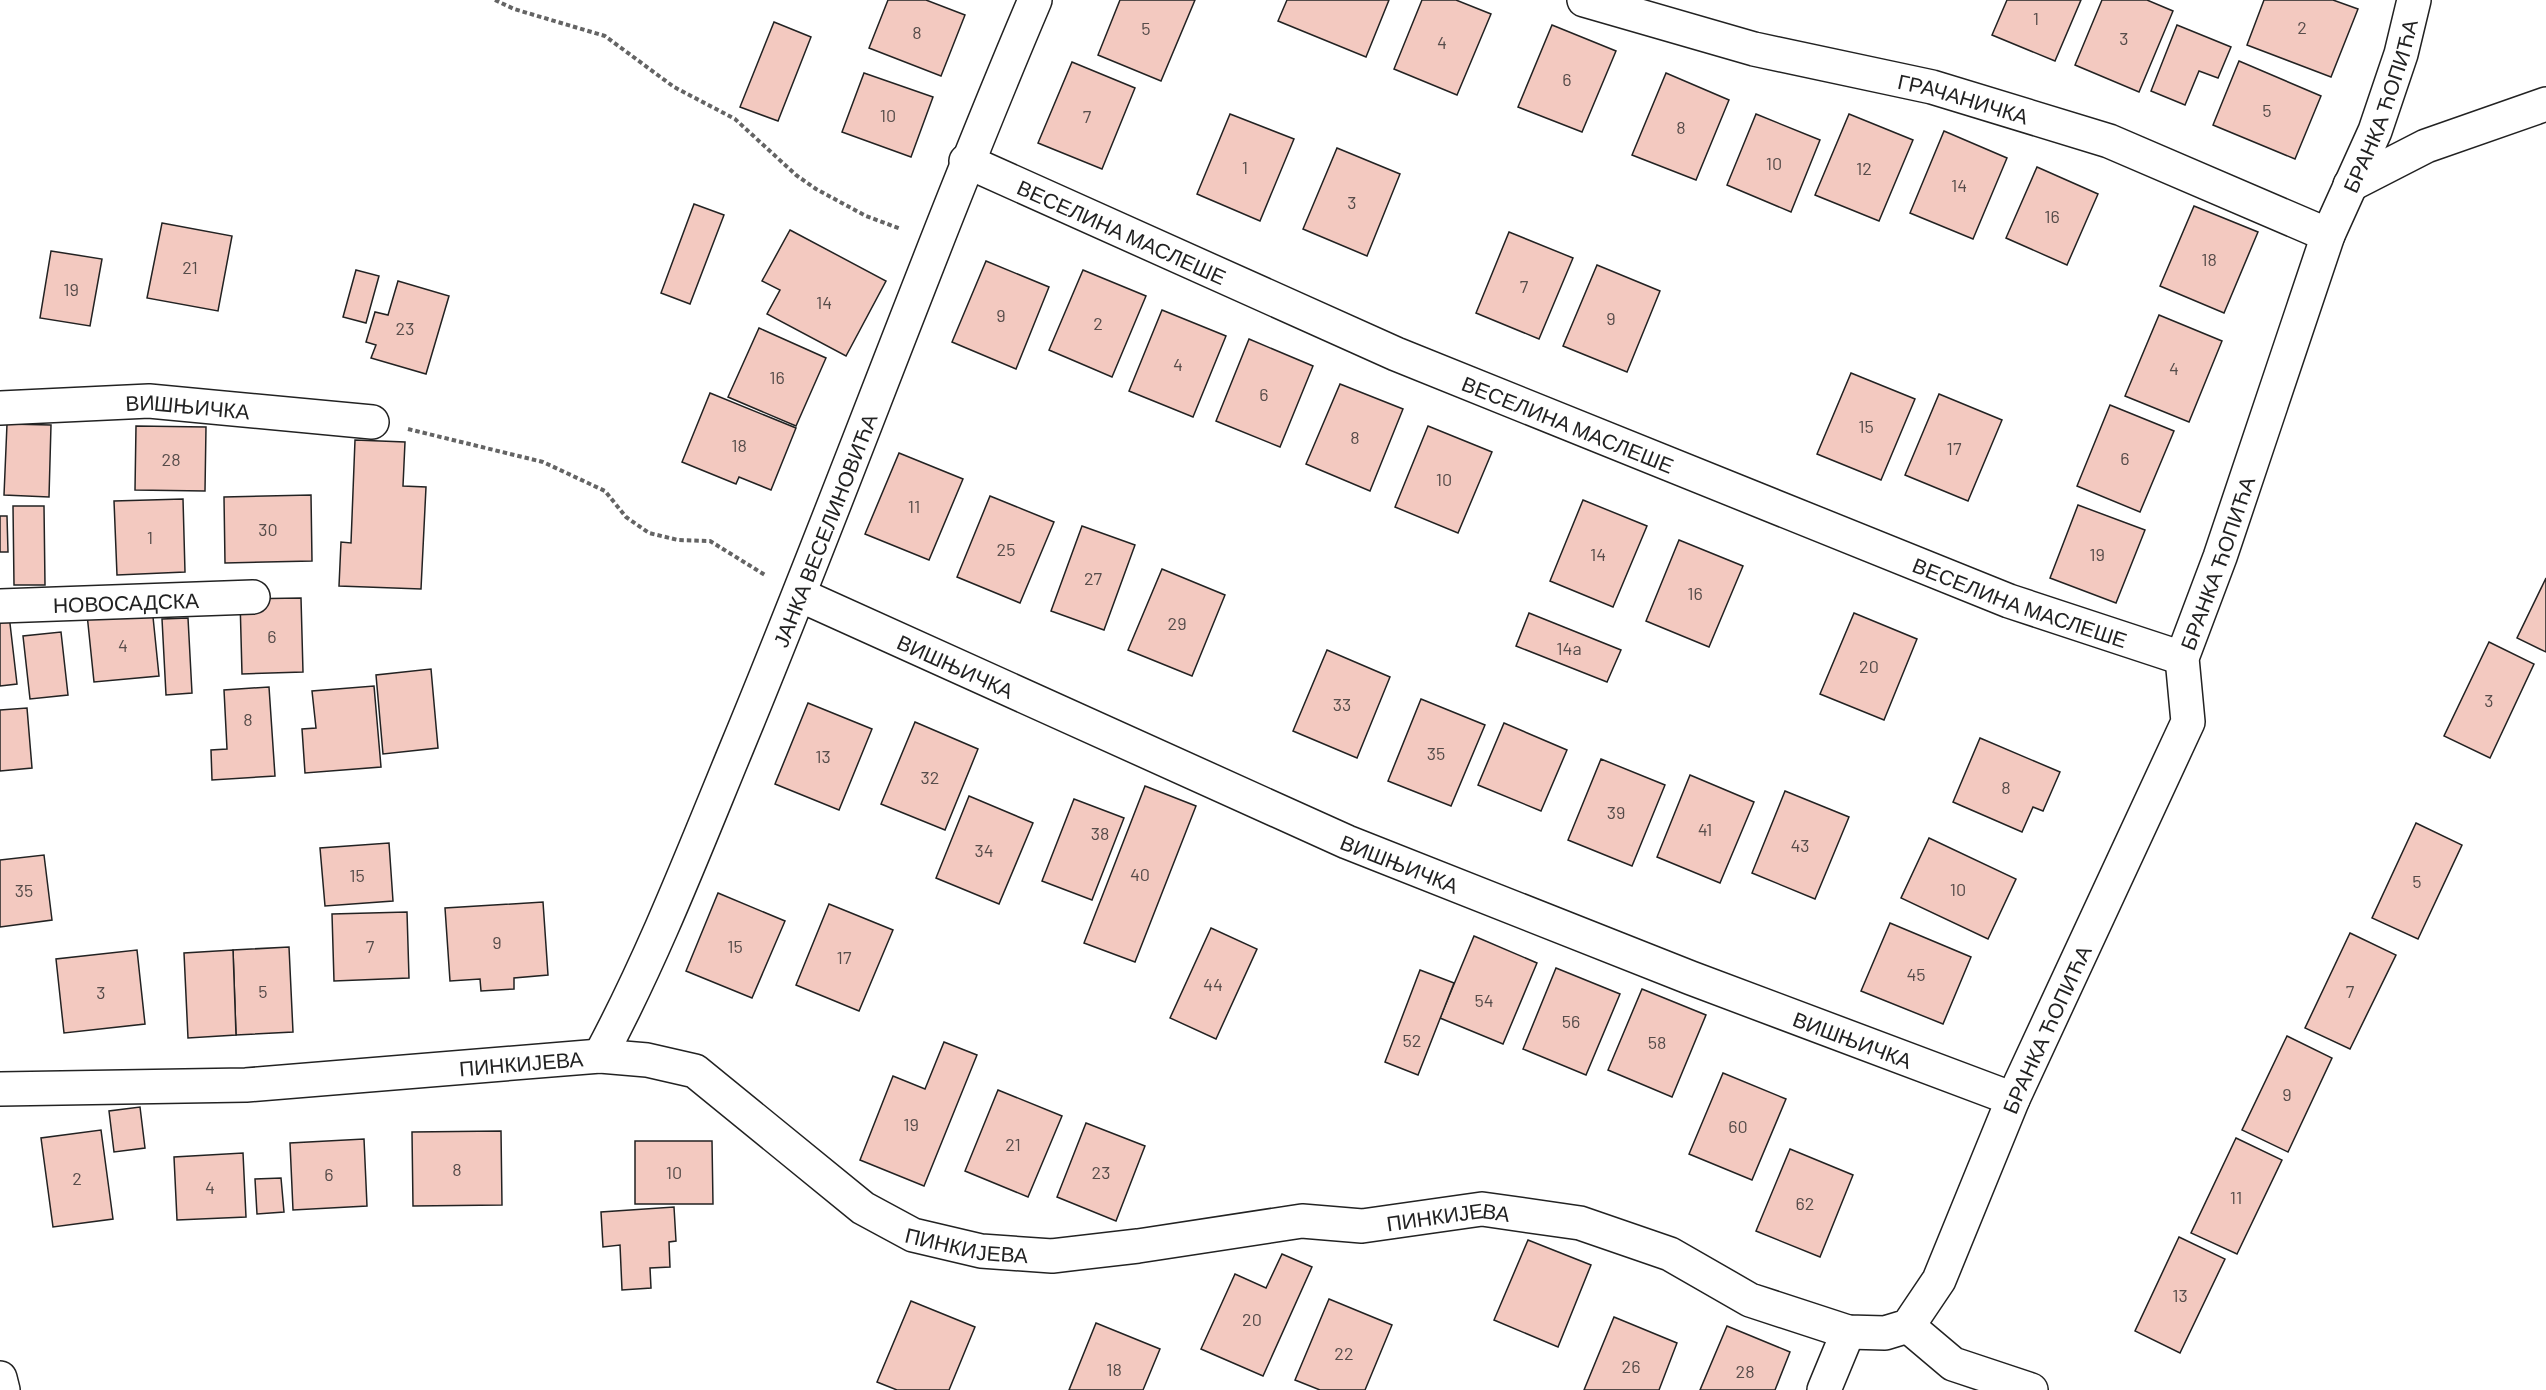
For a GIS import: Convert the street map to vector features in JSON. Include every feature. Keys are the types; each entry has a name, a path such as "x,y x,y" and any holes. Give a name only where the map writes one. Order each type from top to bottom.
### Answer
{"street":[{"name":"ЈАНКА ВЕСЕЛИНОВИЋА","path":"600,1056 636,988 800,595 966,161 1035,0"},
{"name":"ГРАЧАНИЧКА","path":"1584,0 1754,48 1932,87 2109,141 2328,235"},
{"name":"БРАНКА ЋОПИЋА","path":"1908,1326 1939,1280 2013,1099 2188,722 2182,658 2220,557 2328,235 2375,131 2401,54 2414,0"},
{"path":"2350,185 2427,146 2546,104"},
{"name":"ВЕСЕЛИНА МАСЛЕШЕ","path":"966,161 1396,354 2009,602 2182,658"},
{"name":"ВИШЊИЧКА","path":"0,408 149,401 372,422"},
{"name":"ВИШЊИЧКА","path":"800,595 1347,842 1690,978 2013,1099"},
{"name":"НОВОСАДСКА","path":"0,606 253,597"},
{"name":"ПИНКИЈЕВА","path":"0,1089 246,1085 600,1056 647,1060 695,1071 863,1208 914,1235 981,1251 1052,1256 1138,1246 1302,1221 1362,1226 1482,1209 1580,1223 1670,1254 1750,1300 1848,1332 1885,1334 1908,1326"},
{"path":"1908,1326 1953,1364 2031,1390"},
{"path":"1824,1390 1848,1332"},
{"path":"0,1378 3,1390"}],"path":[{"path":"495,0 514,9 605,36 674,87 735,119 775,153 796,175 816,189 866,216 935,243"},
{"path":"372,422 543,462 605,491 626,517 649,533 678,540 710,541 800,595"}],"building":[{"path":"888,0 926,0 965,15 941,76 869,48"},
{"path":"1120,0 1195,0 1161,81 1098,55"},
{"path":"1287,0 1389,0 1366,57 1278,21"},
{"path":"1422,0 1456,0 1491,14 1457,95 1394,69"},
{"path":"2007,0 2081,0 2055,61 1992,35"},
{"path":"2102,0 2147,0 2173,11 2139,92 2075,65"},
{"path":"2264,0 2333,0 2358,9 2331,77 2247,45"},
{"path":"774,22 811,37 778,121 740,107"},
{"path":"1552,25 1616,51 1582,132 1518,107"},
{"path":"2177,25 2231,47 2218,78 2199,71 2185,105 2151,91"},
{"path":"2239,61 2321,96 2295,159 2213,125"},
{"path":"1072,62 1135,88 1102,169 1038,143"},
{"path":"864,73 933,97 911,157 842,132"},
{"path":"1666,73 1729,100 1696,180 1632,155"},
{"path":"1230,114 1294,139 1260,221 1197,194"},
{"path":"1756,114 1820,140 1791,212 1727,185"},
{"path":"1849,114 1913,140 1879,221 1815,195"},
{"path":"1944,131 2007,158 1973,239 1910,213"},
{"path":"1337,148 1400,174 1367,256 1303,229"},
{"path":"2037,167 2098,194 2067,265 2006,238"},
{"path":"694,204 724,215 690,304 661,293"},
{"path":"2194,206 2258,232 2224,313 2160,286"},
{"path":"162,223 232,236 218,311 147,298"},
{"path":"790,230 886,281 846,356 767,314 780,290 762,281"},
{"path":"1509,232 1573,258 1539,339 1476,313"},
{"path":"51,251 102,259 90,326 40,318"},
{"path":"986,261 1049,287 1016,369 952,342"},
{"path":"1597,265 1660,291 1627,372 1563,346"},
{"path":"356,270 379,276 366,323 343,317"},
{"path":"1083,270 1146,296 1112,377 1049,350"},
{"path":"398,281 449,296 426,374 371,358 376,345 366,342 375,312 388,315"},
{"path":"1162,310 1226,336 1193,417 1129,391"},
{"path":"2159,315 2222,341 2189,422 2125,396"},
{"path":"759,328 826,358 796,426 728,397"},
{"path":"1249,339 1313,366 1280,447 1216,421"},
{"path":"1851,373 1915,399 1881,480 1817,454"},
{"path":"1340,384 1403,409 1370,491 1306,464"},
{"path":"710,393 796,428 771,490 739,477 736,484 682,462"},
{"path":"1939,394 2002,420 1968,501 1905,475"},
{"path":"2110,405 2174,431 2140,512 2077,486"},
{"path":"7,424 51,425 49,497 4,495"},
{"path":"136,426 206,427 205,491 135,490"},
{"path":"1428,426 1492,452 1458,533 1395,507"},
{"path":"355,440 405,442 403,486 426,487 421,589 339,586 341,542 351,543"},
{"path":"899,453 963,479 929,560 865,534"},
{"path":"311,495 312,561 225,563 224,497"},
{"path":"990,496 1054,522 1020,603 957,577"},
{"path":"183,499 185,572 117,575 114,501"},
{"path":"1583,500 1647,526 1613,607 1550,581"},
{"path":"2078,505 2145,530 2116,603 2050,578"},
{"path":"13,506 44,506 45,585 14,585"},
{"path":"0,516 7,516 8,552 0,552"},
{"path":"1082,526 1135,545 1104,630 1051,611"},
{"path":"1679,540 1743,566 1709,647 1646,621"},
{"path":"1162,569 1225,595 1192,676 1128,650"},
{"path":"2546,578 2546,652 2517,638"},
{"path":"301,598 303,672 242,674 240,599"},
{"path":"152,607 159,676 94,682 87,614"},
{"path":"1529,613 1621,650 1607,682 1516,646"},
{"path":"1854,613 1917,639 1884,720 1820,694"},
{"path":"9,615 17,684 0,686 0,616"},
{"path":"188,618 192,693 166,695 162,619"},
{"path":"61,632 68,695 30,699 23,636"},
{"path":"2489,642 2534,664 2490,758 2444,736"},
{"path":"1327,650 1390,677 1357,758 1293,731"},
{"path":"431,669 438,748 383,754 376,675"},
{"path":"374,686 381,767 305,773 302,729 316,728 312,691"},
{"path":"269,687 275,776 212,780 211,750 227,749 224,690"},
{"path":"1421,699 1485,725 1451,806 1388,781"},
{"path":"808,703 872,729 839,810 775,784"},
{"path":"27,708 32,768 0,771 0,710"},
{"path":"915,722 978,749 945,830 881,804"},
{"path":"1504,723 1567,750 1541,811 1478,785"},
{"path":"1980,738 2060,772 2043,811 2033,807 2022,832 1953,802"},
{"path":"1601,759 1665,785 1632,866 1568,840"},
{"path":"1690,775 1754,802 1720,883 1657,857"},
{"path":"1145,786 1196,806 1135,962 1084,943"},
{"path":"1785,791 1849,817 1815,899 1752,873"},
{"path":"969,796 1033,823 999,904 936,878"},
{"path":"1074,799 1124,818 1092,900 1042,881"},
{"path":"2416,823 2462,845 2418,939 2372,918"},
{"path":"1929,838 2016,879 1988,939 1901,898"},
{"path":"389,843 393,901 325,906 320,848"},
{"path":"44,855 52,920 0,927 0,860"},
{"path":"718,893 785,921 752,998 686,971"},
{"path":"543,902 548,975 514,978 514,989 481,991 480,979 450,981 445,908"},
{"path":"829,904 893,930 859,1011 796,985"},
{"path":"407,912 409,978 334,981 332,914"},
{"path":"1890,923 1971,957 1943,1024 1861,991"},
{"path":"1211,928 1257,949 1216,1039 1170,1018"},
{"path":"2350,933 2396,955 2350,1049 2305,1028"},
{"path":"1474,936 1537,963 1503,1044 1440,1018"},
{"path":"289,947 293,1032 236,1035 233,950"},
{"path":"137,950 145,1024 64,1033 56,959"},
{"path":"233,950 236,1035 188,1038 184,953"},
{"path":"1556,968 1620,994 1586,1075 1523,1049"},
{"path":"1420,970 1454,983 1418,1075 1385,1062"},
{"path":"1642,989 1706,1015 1672,1097 1608,1070"},
{"path":"2287,1036 2332,1058 2288,1152 2242,1130"},
{"path":"944,1042 977,1055 924,1186 860,1160 893,1076 925,1089"},
{"path":"1723,1073 1786,1099 1752,1180 1689,1154"},
{"path":"998,1090 1062,1116 1028,1197 965,1171"},
{"path":"140,1107 145,1148 114,1152 109,1111"},
{"path":"1086,1123 1145,1146 1116,1221 1057,1197"},
{"path":"101,1130 113,1219 53,1227 41,1138"},
{"path":"501,1131 502,1205 413,1206 412,1132"},
{"path":"2236,1138 2282,1160 2237,1254 2191,1233"},
{"path":"364,1139 367,1206 293,1210 290,1143"},
{"path":"635,1141 712,1141 713,1204 635,1204"},
{"path":"1790,1149 1853,1175 1820,1257 1756,1231"},
{"path":"243,1153 246,1217 177,1220 174,1157"},
{"path":"281,1178 284,1212 257,1214 255,1179"},
{"path":"674,1207 676,1241 669,1242 670,1267 650,1268 651,1288 622,1290 620,1245 603,1247 601,1212"},
{"path":"2179,1237 2225,1259 2180,1353 2135,1331"},
{"path":"1528,1240 1591,1265 1558,1347 1494,1320"},
{"path":"1282,1254 1312,1267 1263,1376 1201,1349 1235,1274 1266,1288"},
{"path":"1329,1299 1392,1325 1365,1390 1320,1390 1295,1380"},
{"path":"911,1301 975,1327 949,1390 897,1390 877,1382"},
{"path":"1614,1317 1677,1343 1659,1390 1584,1390"},
{"path":"1096,1323 1160,1349 1143,1390 1069,1390"},
{"path":"1727,1326 1790,1352 1775,1390 1700,1390"}]}
